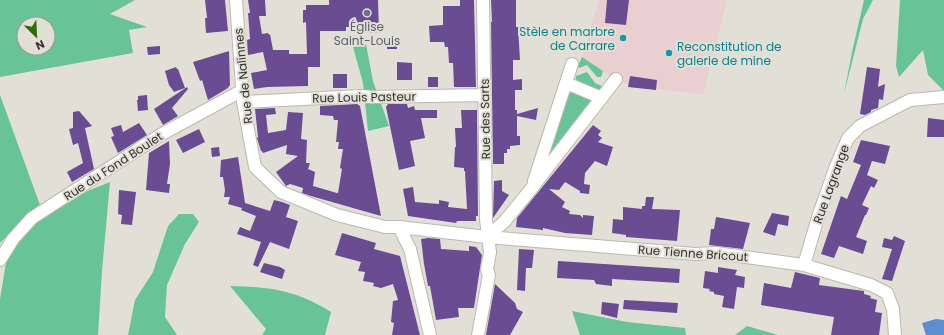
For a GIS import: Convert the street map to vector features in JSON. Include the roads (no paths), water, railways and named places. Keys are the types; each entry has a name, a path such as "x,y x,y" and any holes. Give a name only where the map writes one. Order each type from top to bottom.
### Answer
{"street":[{"name":"Rue de Nalinnes","path":"236,0 243,96 256,167 281,192 337,215 385,227 400,227 487,237"},
{"name":"Rue des Sarts","path":"478,335 489,275 487,270 490,252 487,237 483,0"},
{"path":"531,189 572,64"},
{"path":"487,237 505,221 616,79"},
{"path":"566,83 602,98"},
{"name":"Rue Louis Pasteur","path":"243,96 372,97 485,95"},
{"name":"Rue du Fond Boulet","path":"0,260 13,239 32,218 162,134 243,96"},
{"name":"Rue Lagrange","path":"804,265 826,193 848,138 860,126 910,100 944,97"},
{"path":"400,227 410,249 430,335"},
{"name":"Rue Tienne Bricout","path":"487,237 695,254 716,253 804,265 871,285 887,293 893,310 894,329"}],"water":[{"path":"936,319 944,320 944,335 926,335 922,323"}],"place":[{"name":"Église Saint-Louis","path":"367,13"},
{"name":"Stèle en marbre de Carrare","path":"623,38"},
{"name":"Reconstitution de galerie de mine","path":"669,53"}]}
